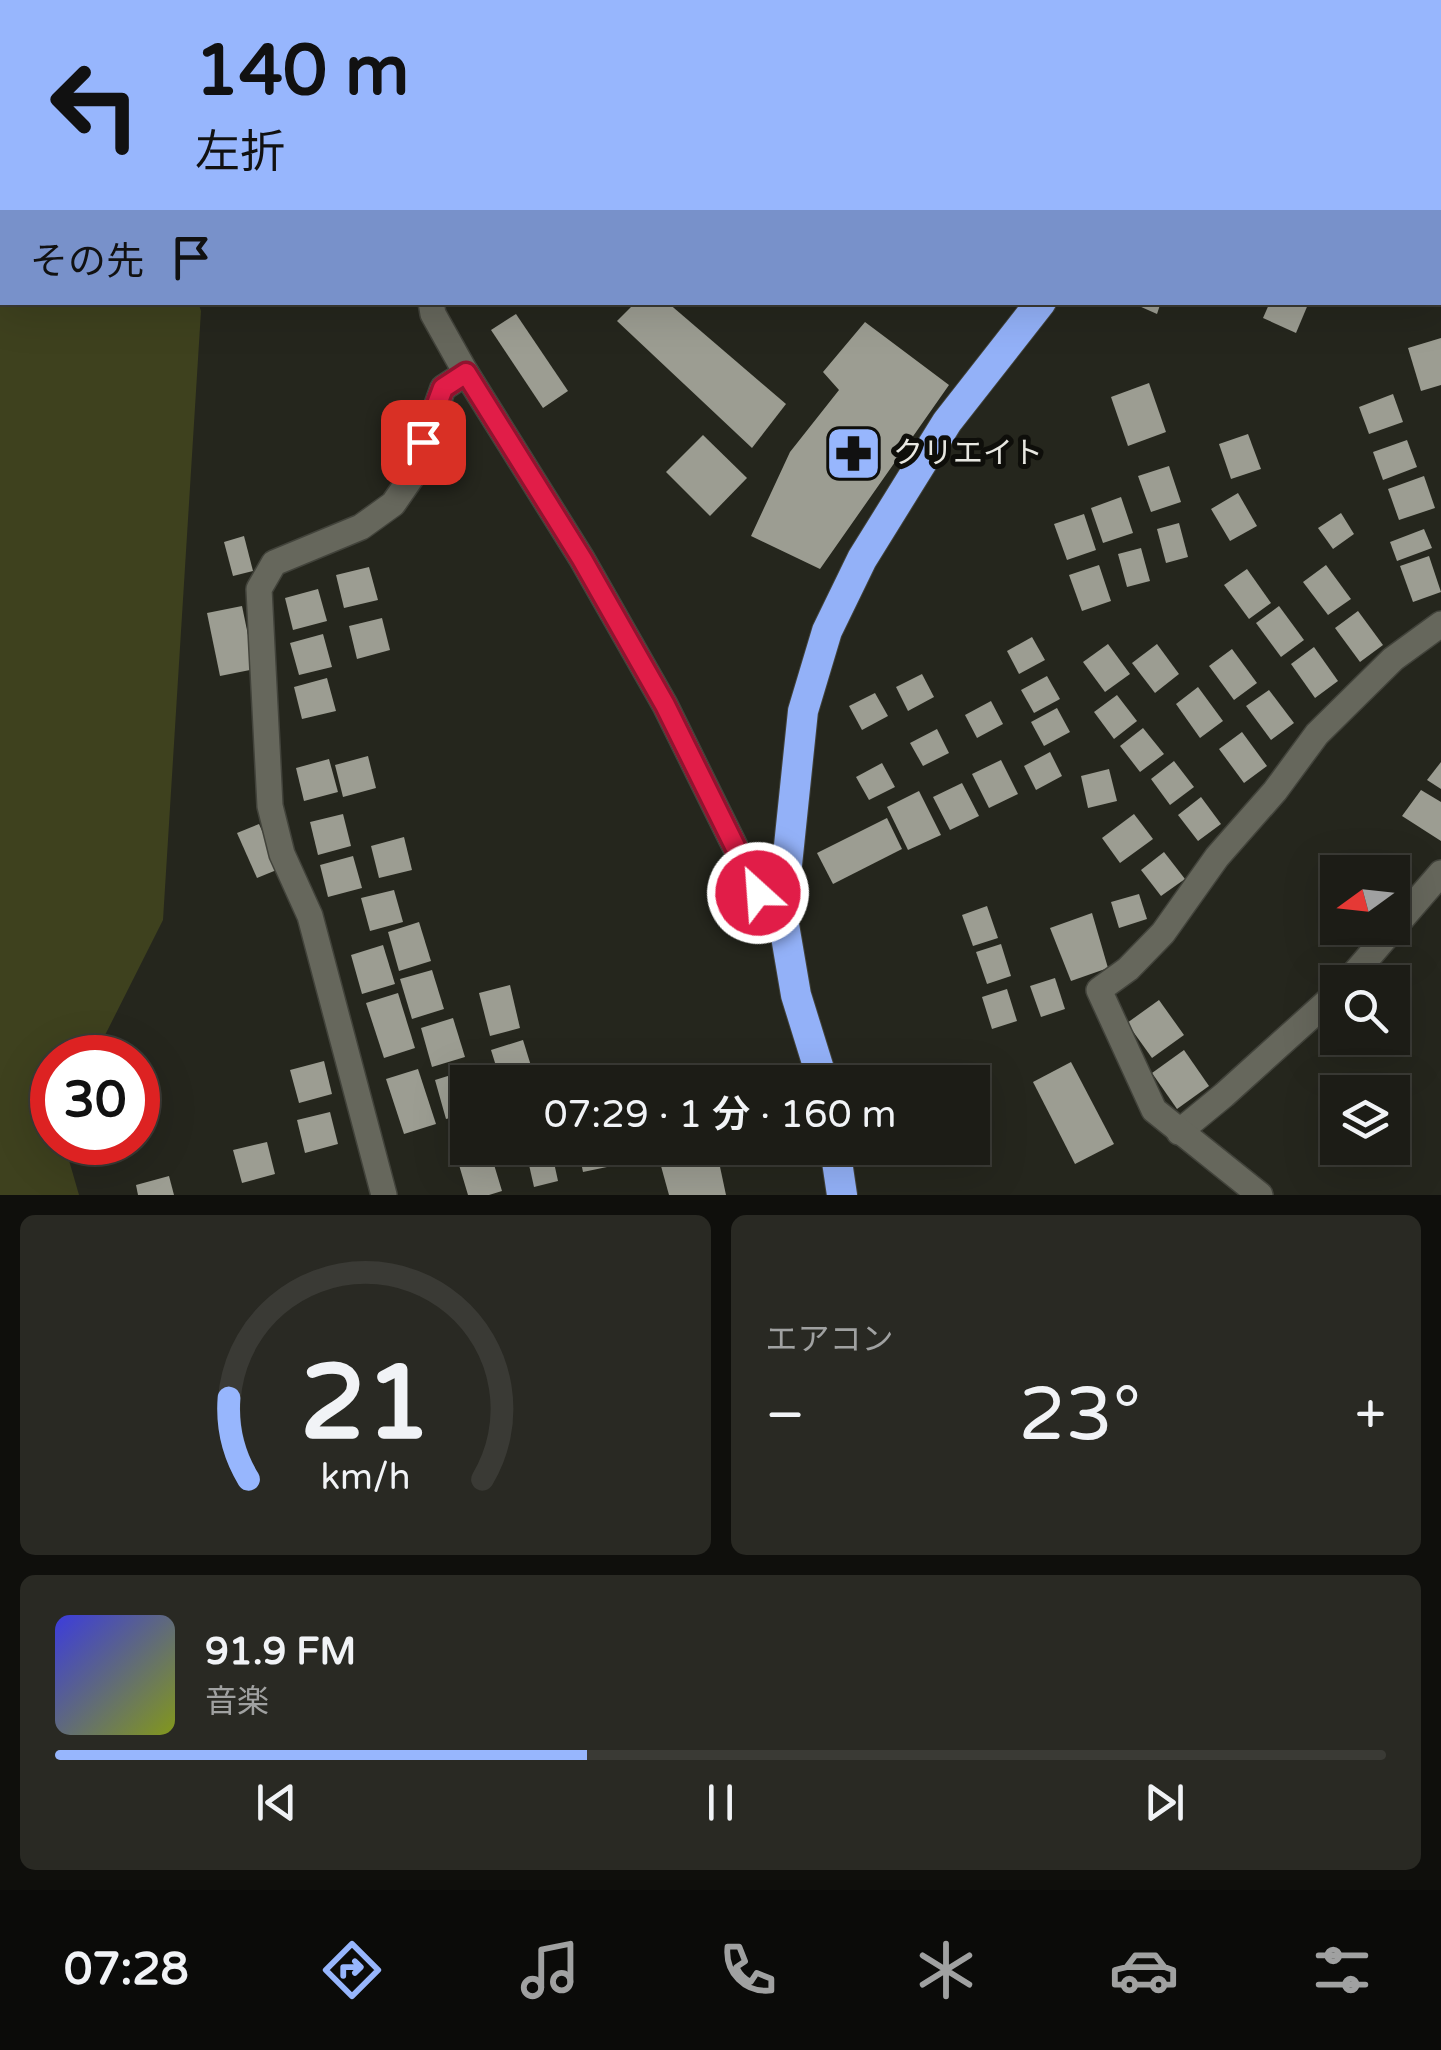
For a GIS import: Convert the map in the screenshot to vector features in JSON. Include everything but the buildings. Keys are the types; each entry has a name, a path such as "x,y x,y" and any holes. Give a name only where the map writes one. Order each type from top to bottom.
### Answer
{"highway":[{"path":"818,1065 796,995 782,913 804,711 827,630 862,558 947,422 1040,305"},
{"path":"837,1165 842,1195"}],"street":[{"path":"437,306 466,373 582,559 665,705 758,893 782,913"},
{"path":"384,1195 310,916 282,854 270,806 259,590 274,563 361,527 394,504 411,478 443,388 466,373"},
{"path":"1260,1195 1154,1110 1099,990 1128,969 1164,933 1217,858 1275,791 1316,734 1393,659 1441,624"},
{"path":"1361,965 1441,873"},
{"path":"1179,1132 1320,1008"}],"green space":[{"path":"0,305 199,305 163,920 105,1035 30,1035 30,1165 70,1165 79,1195 0,1195"}],"place":[{"name":"クリエイト","path":"854,453"}],"route":[{"path":"423,442 443,388 466,373 582,559 665,705 758,893"}]}
